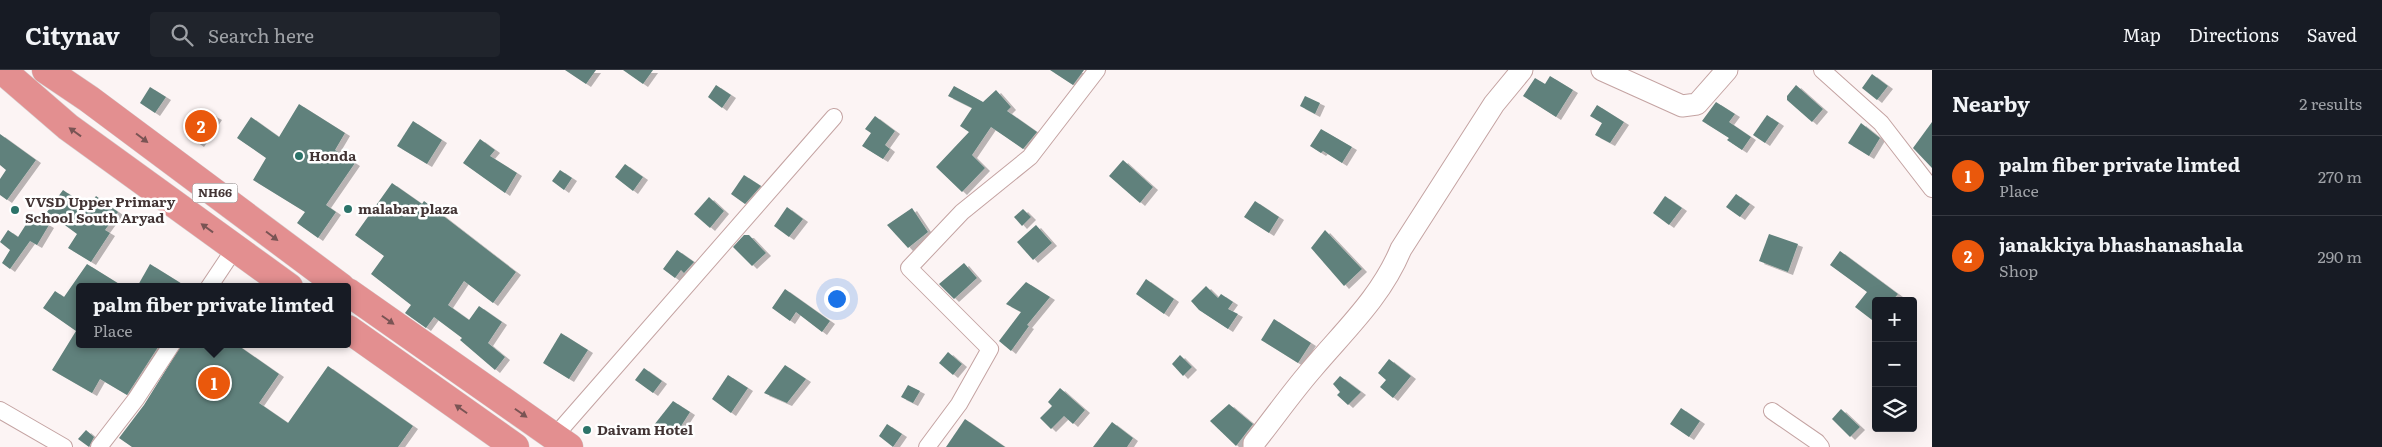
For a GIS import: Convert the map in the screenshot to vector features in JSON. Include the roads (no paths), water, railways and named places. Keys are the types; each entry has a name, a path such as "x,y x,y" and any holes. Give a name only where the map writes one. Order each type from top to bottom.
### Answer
{"highway":[{"name":"NH66","path":"2,70 68,127 283,283"},
{"name":"NH66","path":"46,70 89,99 336,283"},
{"path":"351,294 562,442"},
{"path":"351,331 515,447"}],"street":[{"path":"928,447 959,404 990,349 909,268 962,212 1030,157 1097,70"},
{"path":"1254,447 1254,443 1313,368 1360,316 1386,280 1400,249 1494,104 1522,70"},
{"path":"1602,70 1682,106 1697,104 1727,70"},
{"path":"1822,70 1881,123 1932,190"},
{"path":"562,442 834,117"},
{"path":"212,283 235,248"},
{"path":"99,447 136,399 169,348"},
{"path":"0,410 64,447"},
{"path":"1772,411 1817,442 1821,447"}],"place":[{"name":"janakkiya bhashanashala","path":"201,126"},
{"name":"Honda","path":"299,156"},
{"name":"malabar plaza","path":"348,209"},
{"name":"VVSD Upper Primary School South Aryad","path":"15,210"},
{"name":"palm fiber private limted","path":"214,383"},
{"name":"Daivam Hotel","path":"587,430"}]}
